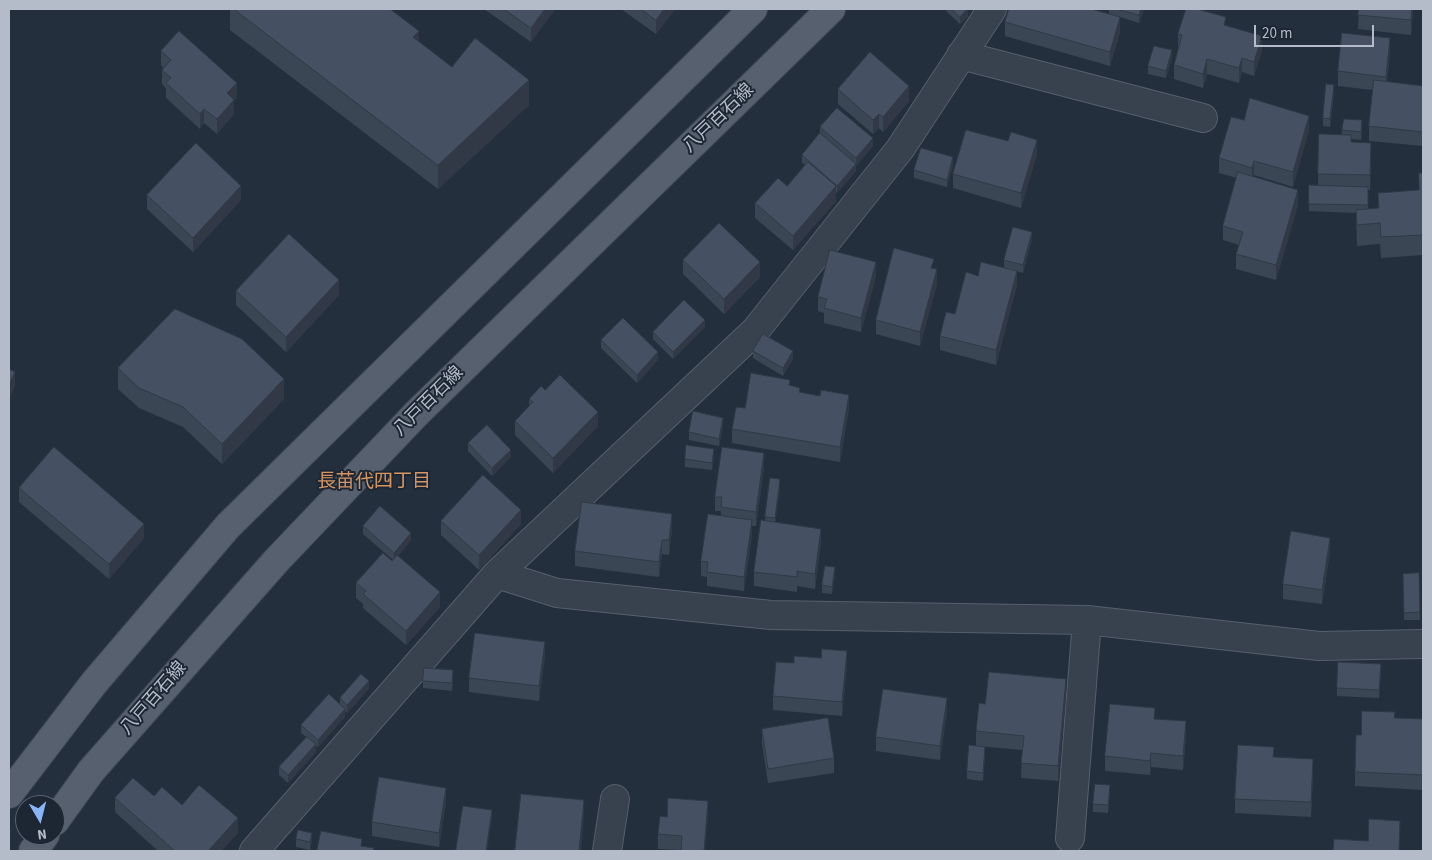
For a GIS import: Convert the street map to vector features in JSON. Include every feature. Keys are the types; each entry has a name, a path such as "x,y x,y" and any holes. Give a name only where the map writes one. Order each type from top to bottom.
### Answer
{"main road":[{"path":"9,794 94,683 228,526 753,9"},
{"name":"八戸百石線","path":"65,807 91,771 276,561 363,469 417,413 831,9"}],"street":[{"path":"254,851 498,574 755,331 900,149 992,9"},
{"path":"962,55 1203,118"},
{"path":"498,574 557,593 771,615 1087,620 1319,646 1423,644"},
{"path":"1070,838 1087,620"},
{"path":"607,851 614,800"}],"building":[{"path":"234,9 390,9 419,31 413,37 452,67 475,38 529,80 438,165"},
{"path":"504,9 545,9 531,28"},
{"path":"641,9 664,9 656,20"},
{"path":"952,9 967,9 960,17"},
{"path":"1009,9 1091,9 1120,17 1110,52 1005,22"},
{"path":"1117,9 1141,9 1139,15"},
{"path":"1186,9 1197,9 1226,17 1224,25 1262,36 1254,62 1242,58 1239,68 1207,59 1203,74 1174,65 1182,35 1178,34"},
{"path":"1359,9 1412,9 1411,20 1358,15"},
{"path":"179,31 237,83 227,93 234,100 217,119 204,109 200,114 166,83 171,78 162,70 171,60 161,51"},
{"path":"1342,33 1390,38 1386,77 1338,71"},
{"path":"1154,46 1172,50 1166,71 1148,66"},
{"path":"870,52 909,86 883,117 879,114 873,120 838,89"},
{"path":"1374,80 1423,86 1423,132 1369,126"},
{"path":"1326,84 1334,85 1330,119 1323,118"},
{"path":"1250,98 1309,116 1293,172 1254,161 1252,168 1219,158 1231,117 1244,120"},
{"path":"837,108 873,138 856,158 820,127"},
{"path":"1344,119 1362,120 1361,132 1342,130"},
{"path":"966,130 1008,141 1011,132 1037,140 1021,193 953,174"},
{"path":"820,133 856,164 837,186 802,155"},
{"path":"1319,134 1351,135 1351,142 1371,143 1370,175 1318,174"},
{"path":"196,143 241,186 193,238 147,195"},
{"path":"921,148 953,157 947,180 914,170"},
{"path":"808,162 836,186 793,236 755,203 778,178 787,186"},
{"path":"1238,172 1298,190 1276,265 1236,254 1243,232 1223,226"},
{"path":"1419,173 1423,173 1423,235 1381,237 1380,223 1357,225 1356,210 1379,208 1378,193 1419,190"},
{"path":"1309,185 1368,187 1368,205 1309,204"},
{"path":"719,223 760,262 724,299 683,260"},
{"path":"1013,227 1032,232 1023,265 1004,260"},
{"path":"289,234 339,280 286,337 236,291"},
{"path":"894,248 934,259 931,268 937,269 920,332 876,320"},
{"path":"830,250 876,262 861,318 824,308 827,299 818,297"},
{"path":"981,262 1017,271 996,350 940,336 946,312 955,314 966,272 978,276"},
{"path":"684,300 705,320 673,352 653,332"},
{"path":"175,309 242,339 284,379 222,444 183,407 139,388 118,368"},
{"path":"623,318 658,352 637,375 601,340"},
{"path":"763,334 793,351 783,368 753,351"},
{"path":"9,369 15,372 9,385"},
{"path":"751,373 790,380 789,385 800,388 799,392 820,396 821,390 849,395 840,447 732,429 736,407 745,408"},
{"path":"560,375 598,412 553,458 515,421 533,402 529,399 541,386 545,390"},
{"path":"693,411 723,418 719,439 689,432"},
{"path":"487,425 511,450 492,468 468,443"},
{"path":"686,445 714,449 712,463 685,459"},
{"path":"54,447 144,524 109,564 19,488"},
{"path":"722,447 764,453 756,512 721,507 722,497 715,497"},
{"path":"483,475 521,510 479,555 441,521"},
{"path":"770,478 780,479 775,518 765,517"},
{"path":"582,502 672,514 669,540 662,540 659,562 575,551"},
{"path":"380,506 411,533 394,553 363,526"},
{"path":"708,514 752,520 744,577 707,572 708,562 701,561"},
{"path":"761,520 821,529 815,574 797,571 797,577 754,572"},
{"path":"1291,531 1330,538 1322,590 1283,584"},
{"path":"383,553 392,561 397,555 440,592 406,631 363,594 366,591 356,583"},
{"path":"825,566 835,567 832,587 822,585"},
{"path":"1419,573 1420,612 1404,613 1403,574"},
{"path":"475,633 545,642 539,686 469,678"},
{"path":"822,649 847,651 842,702 773,696 776,662 794,663 794,656 821,658"},
{"path":"1338,662 1381,664 1379,690 1337,688"},
{"path":"424,668 453,670 452,683 423,681"},
{"path":"989,672 1066,679 1058,766 1021,763 1024,736 976,731 979,703 985,704"},
{"path":"361,674 369,681 347,705 340,698"},
{"path":"883,689 947,698 940,746 876,737"},
{"path":"329,694 345,709 318,740 301,725"},
{"path":"1110,704 1155,708 1154,719 1186,721 1183,756 1151,753 1150,761 1105,756"},
{"path":"1362,711 1395,712 1394,718 1423,719 1423,775 1355,772 1356,735 1361,735"},
{"path":"828,718 834,758 768,769 762,729"},
{"path":"307,737 316,744 288,775 279,767"},
{"path":"969,745 985,747 983,773 967,771"},
{"path":"1238,745 1274,747 1273,757 1313,759 1311,802 1235,799"},
{"path":"379,777 446,788 439,833 372,822"},
{"path":"133,778 154,796 162,787 182,805 199,785 238,818 208,851 175,851 115,798"},
{"path":"1095,784 1110,785 1108,805 1093,804"},
{"path":"521,794 584,800 579,851 515,851"},
{"path":"668,798 708,801 704,851 681,851 682,836 658,834 660,816 667,817"},
{"path":"463,806 492,810 486,851 456,850"},
{"path":"1369,819 1400,821 1399,851 1333,851 1334,839 1368,841"},
{"path":"298,830 312,833 310,842 296,839"},
{"path":"321,831 362,839 361,846 374,848 373,851 317,851"}],"district":[{"name":"長苗代四丁目","path":"374,483"}]}
